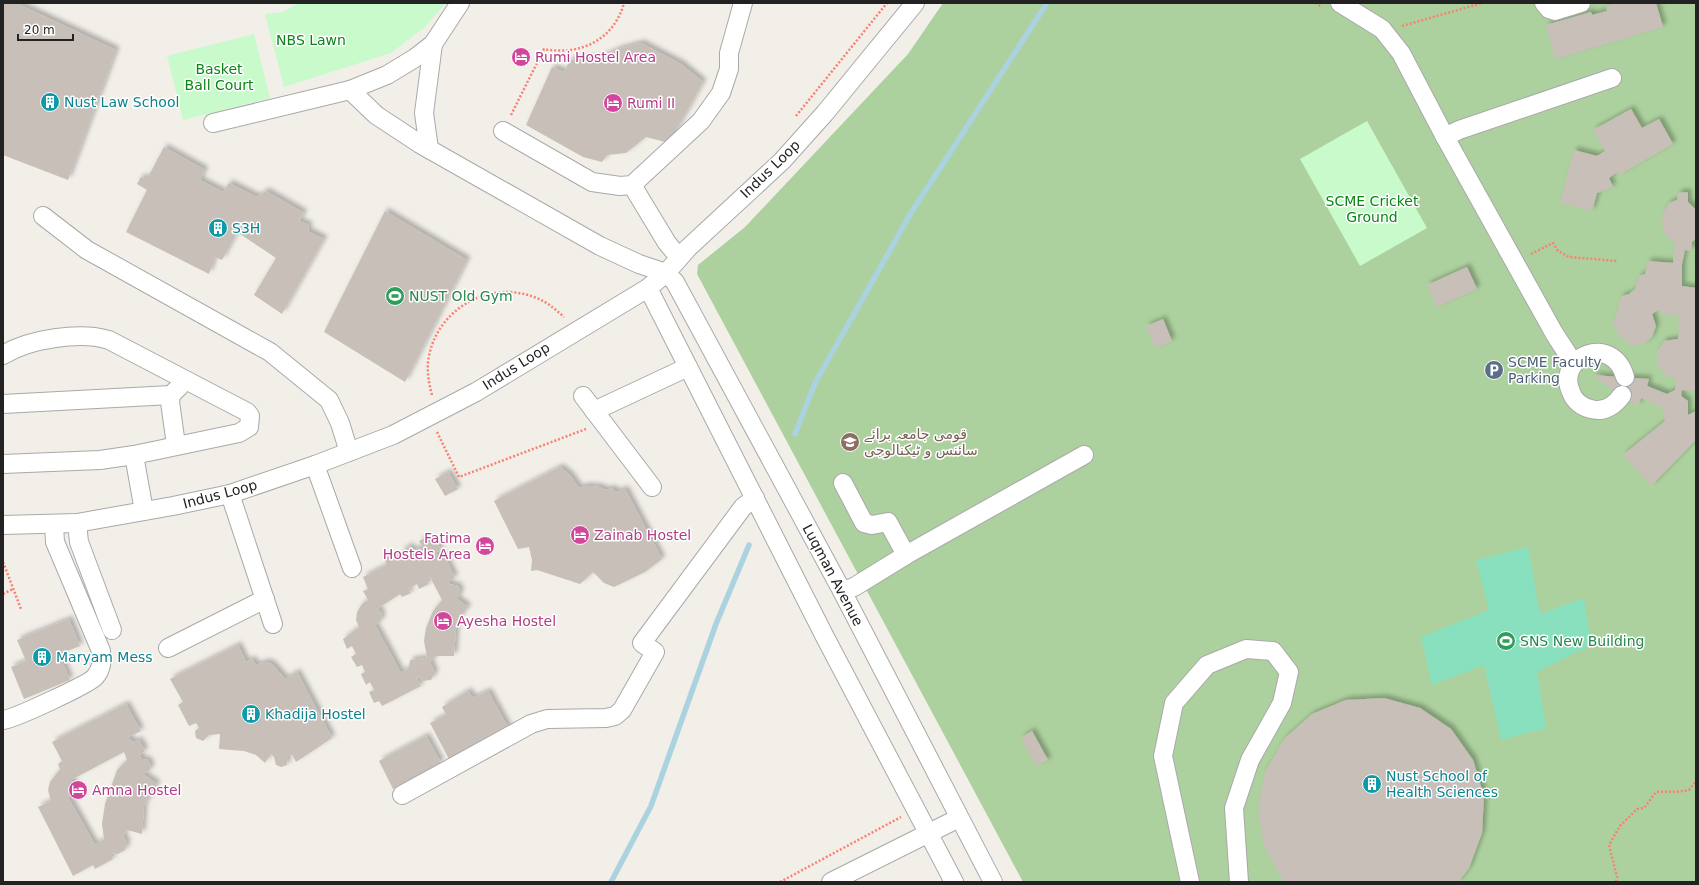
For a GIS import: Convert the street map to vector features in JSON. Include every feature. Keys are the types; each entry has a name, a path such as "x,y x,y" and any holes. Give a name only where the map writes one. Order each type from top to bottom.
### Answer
{"street":[{"path":"213,123 350,90 387,76 415,58 433,44 460,3"},
{"path":"503,131 592,182 620,186 632,185 701,121 721,93 729,69 729,53 743,3"},
{"name":"Indus Loop","path":"3,525 54,525 78,523 230,494 315,465 393,435 476,392 648,288 666,273 679,257 782,161 825,113 915,3"},
{"path":"1340,3 1382,29 1392,42 1406,64 1554,333 1574,364"},
{"path":"1544,3 1549,9 1555,11 1580,3"},
{"path":"429,149 424,112 433,44"},
{"path":"1445,137 1459,130 1612,78"},
{"path":"350,90 376,115 429,149 600,246 639,264 666,273"},
{"path":"632,185 667,243 679,257"},
{"path":"43,216 87,250 270,352 328,400 340,423 349,452"},
{"name":"Luqman Avenue","path":"666,273 675,282 842,590 993,882"},
{"path":"648,288 954,882"},
{"path":"3,355 27,345 57,338 101,337 247,412 250,421 249,427 239,433 134,455 100,460 3,464"},
{"path":"1622,395 1617,402 1602,410 1585,408 1572,396 1568,380 1574,364 1580,358 1587,354 1604,353 1618,362 1625,377"},
{"path":"599,417 688,367"},
{"path":"176,445 170,408 171,396 185,380"},
{"path":"3,404 171,396"},
{"path":"583,396 652,487"},
{"path":"134,455 144,511"},
{"path":"842,590 854,587 906,555 1084,455"},
{"path":"315,465 352,568"},
{"path":"843,483 864,523 872,525 888,522 906,555"},
{"path":"230,494 273,624"},
{"path":"402,795 510,737 531,724 547,719 606,718 615,716 622,710 655,652 642,643 744,507 755,498"},
{"path":"78,523 79,542 112,630"},
{"path":"3,720 90,682 100,670 102,661 101,651 55,542 54,525"},
{"path":"168,648 265,599"},
{"path":"1190,882 1163,756 1174,703 1207,665 1246,649 1273,651 1289,672 1282,703 1250,760 1234,808 1239,882"},
{"path":"831,882 928,832 959,818"}],"path":[{"path":"503,131 544,50 556,52 574,51 592,44 604,37 614,25 624,3"},
{"path":"1401,26 1482,3"},
{"path":"1527,256 1553,242 1558,251 1569,258 1617,261"},
{"path":"433,398 428,381 428,363 432,345 440,328 451,314 465,303 481,295 499,292 517,292 534,297 550,305 564,317"},
{"path":"435,428 459,477 599,417"},
{"path":"3,562 21,609"},
{"path":"3,594 13,589"},
{"path":"1616,882 1616,870 1609,845 1620,826 1637,809 1644,808 1656,792 1663,791 1668,793 1689,790 1696,781"},
{"path":"780,882 902,817 902,812"}],"green space":[{"name":"NBS Lawn","path":"298,3 446,3 425,27 391,53 284,87 265,14 283,12"},
{"path":"943,3 1696,3 1696,882 1023,882 697,274 698,265 745,227 908,54"},
{"name":"Basket Ball Court","path":"254,34 270,98 183,120 167,56"},
{"name":"SCME Cricket Ground","path":"1367,121 1427,228 1360,266 1300,159"},
{"name":"SNS New Building","path":"1528,547 1540,614 1584,598 1591,645 1537,672 1546,728 1501,740 1484,665 1432,685 1421,637 1489,610 1476,560"}],"building":[{"name":"Nust Law School","path":"3,3 16,3 116,50 68,180 3,155"},
{"path":"1615,3 1656,3 1663,27 1555,59 1546,25 1591,12 1592,15 1607,11 1606,6"},
{"name":"Rumi II","path":"641,43 681,64 703,82 669,143 646,137 626,153 607,155 602,162 583,157 526,125 552,67 564,72 570,60 599,58 619,49"},
{"path":"1631,109 1642,128 1659,119 1673,144 1619,175 1617,172 1609,178 1613,187 1597,193 1592,211 1560,203 1574,150 1597,156 1605,151 1593,130"},
{"name":"S3H","path":"164,147 205,170 200,180 223,192 229,183 257,197 266,191 304,213 299,221 309,225 308,231 324,239 282,314 254,295 276,258 237,232 222,260 215,257 209,274 126,232 147,190 137,184 141,177 147,179"},
{"path":"1688,192 1688,202 1696,210 1696,238 1692,242 1691,251 1685,250 1682,264 1682,286 1696,288 1696,391 1682,390 1681,396 1688,401 1688,415 1696,411 1696,440 1651,486 1623,455 1665,421 1662,407 1641,398 1638,406 1591,375 1649,379 1647,386 1667,394 1675,390 1676,378 1667,377 1657,365 1657,353 1664,341 1678,339 1679,324 1677,314 1669,316 1662,314 1658,310 1652,314 1656,326 1652,337 1644,344 1631,345 1619,336 1613,323 1619,306 1619,300 1622,296 1629,294 1635,289 1639,276 1645,274 1648,261 1673,263 1675,244 1665,235 1662,225 1663,213 1669,203 1677,200 1678,193"},
{"name":"NUST Old Gym","path":"385,211 467,260 405,382 324,332"},
{"path":"1467,267 1477,289 1437,307 1427,285"},
{"path":"1163,319 1172,341 1155,348 1146,326"},
{"name":"Zainab Hostel","path":"560,467 570,475 579,488 586,486 599,487 606,490 612,488 616,492 625,489 662,559 645,572 614,587 604,583 593,572 580,584 537,570 531,571 532,560 529,547 518,549 494,501"},
{"path":"448,472 458,489 445,496 435,479"},
{"name":"Ayesha Hostel","path":"426,537 429,543 436,540 441,550 436,552 439,558 444,555 455,578 448,581 450,584 458,586 460,590 460,595 456,598 468,607 461,616 456,628 454,656 436,656 430,662 435,673 431,680 423,681 419,677 417,679 421,686 382,706 379,701 374,703 369,692 374,690 370,682 366,685 361,674 365,672 362,665 357,667 351,657 356,654 352,646 347,649 343,639 359,627 356,620 357,612 362,604 368,600 363,591 368,589 363,577 387,565 384,559 390,555 394,561 404,556 401,551 410,546 413,551 422,546 419,541","holes":["430,577 442,600 433,611 426,628 424,641 427,658 410,660 409,668 401,673 375,625 380,622 382,617 381,612 377,609 400,594 402,597 411,593 408,589 417,584 419,589 429,584 426,579"]},
{"name":"Maryam Mess","path":"69,619 80,646 59,654 70,680 24,699 11,667 26,661 17,640"},
{"name":"Khadija Hostel","path":"238,645 246,662 252,659 256,665 266,662 272,664 285,679 297,672 332,738 296,762 292,755 288,756 287,765 281,767 276,765 274,757 271,754 265,763 256,755 244,751 219,749 220,734 209,735 203,741 196,738 195,731 199,728 196,723 189,726 178,705 183,702 170,679"},
{"path":"468,691 473,698 488,691 509,729 450,761 430,723 446,715 442,707"},
{"name":"Nust School of Health Sciences","path":"1384,698 1420,708 1451,729 1473,760 1484,796 1482,833 1469,868 1458,882 1284,882 1264,846 1258,809 1265,772 1284,739 1312,714 1346,700"},
{"path":"126,704 141,731 128,737 133,742 139,740 145,751 139,755 142,759 148,760 151,766 149,771 143,774 157,784 144,806 142,834 127,830 123,836 127,843 125,850 118,854 111,853 113,859 95,869 93,865 73,876 38,807 51,801 48,790 50,782 60,769 58,764 62,761 52,742","holes":["124,752 127,760 117,770 105,804 102,824 104,839 95,845 68,797 78,790 71,780"]},
{"path":"1032,731 1048,760 1036,766 1021,738"},
{"path":"426,736 441,763 393,789 379,761"}],"waterway":[{"path":"795,434 815,383 911,213 1047,3"},
{"path":"611,882 651,806 716,624 749,545"}],"place":[{"name":"Rumi Hostel Area","path":"521,57"},
{"name":"Nust Law School","path":"50,102"},
{"name":"Rumi II","path":"613,103"},
{"name":"S3H","path":"218,228"},
{"name":"NUST Old Gym","path":"395,296"},
{"name":"SCME Faculty Parking","path":"1494,370"},
{"name":"قومی جامعہ برائے سائنس و ٹیکنالوجی","path":"850,442"},
{"name":"Zainab Hostel","path":"580,535"},
{"name":"Fatima Hostels Area","path":"485,546"},
{"name":"Ayesha Hostel","path":"443,621"},
{"name":"SNS New Building","path":"1506,641"},
{"name":"Maryam Mess","path":"42,657"},
{"name":"Khadija Hostel","path":"251,714"},
{"name":"Nust School of Health Sciences","path":"1372,784"},
{"name":"Amna Hostel","path":"78,790"}]}
